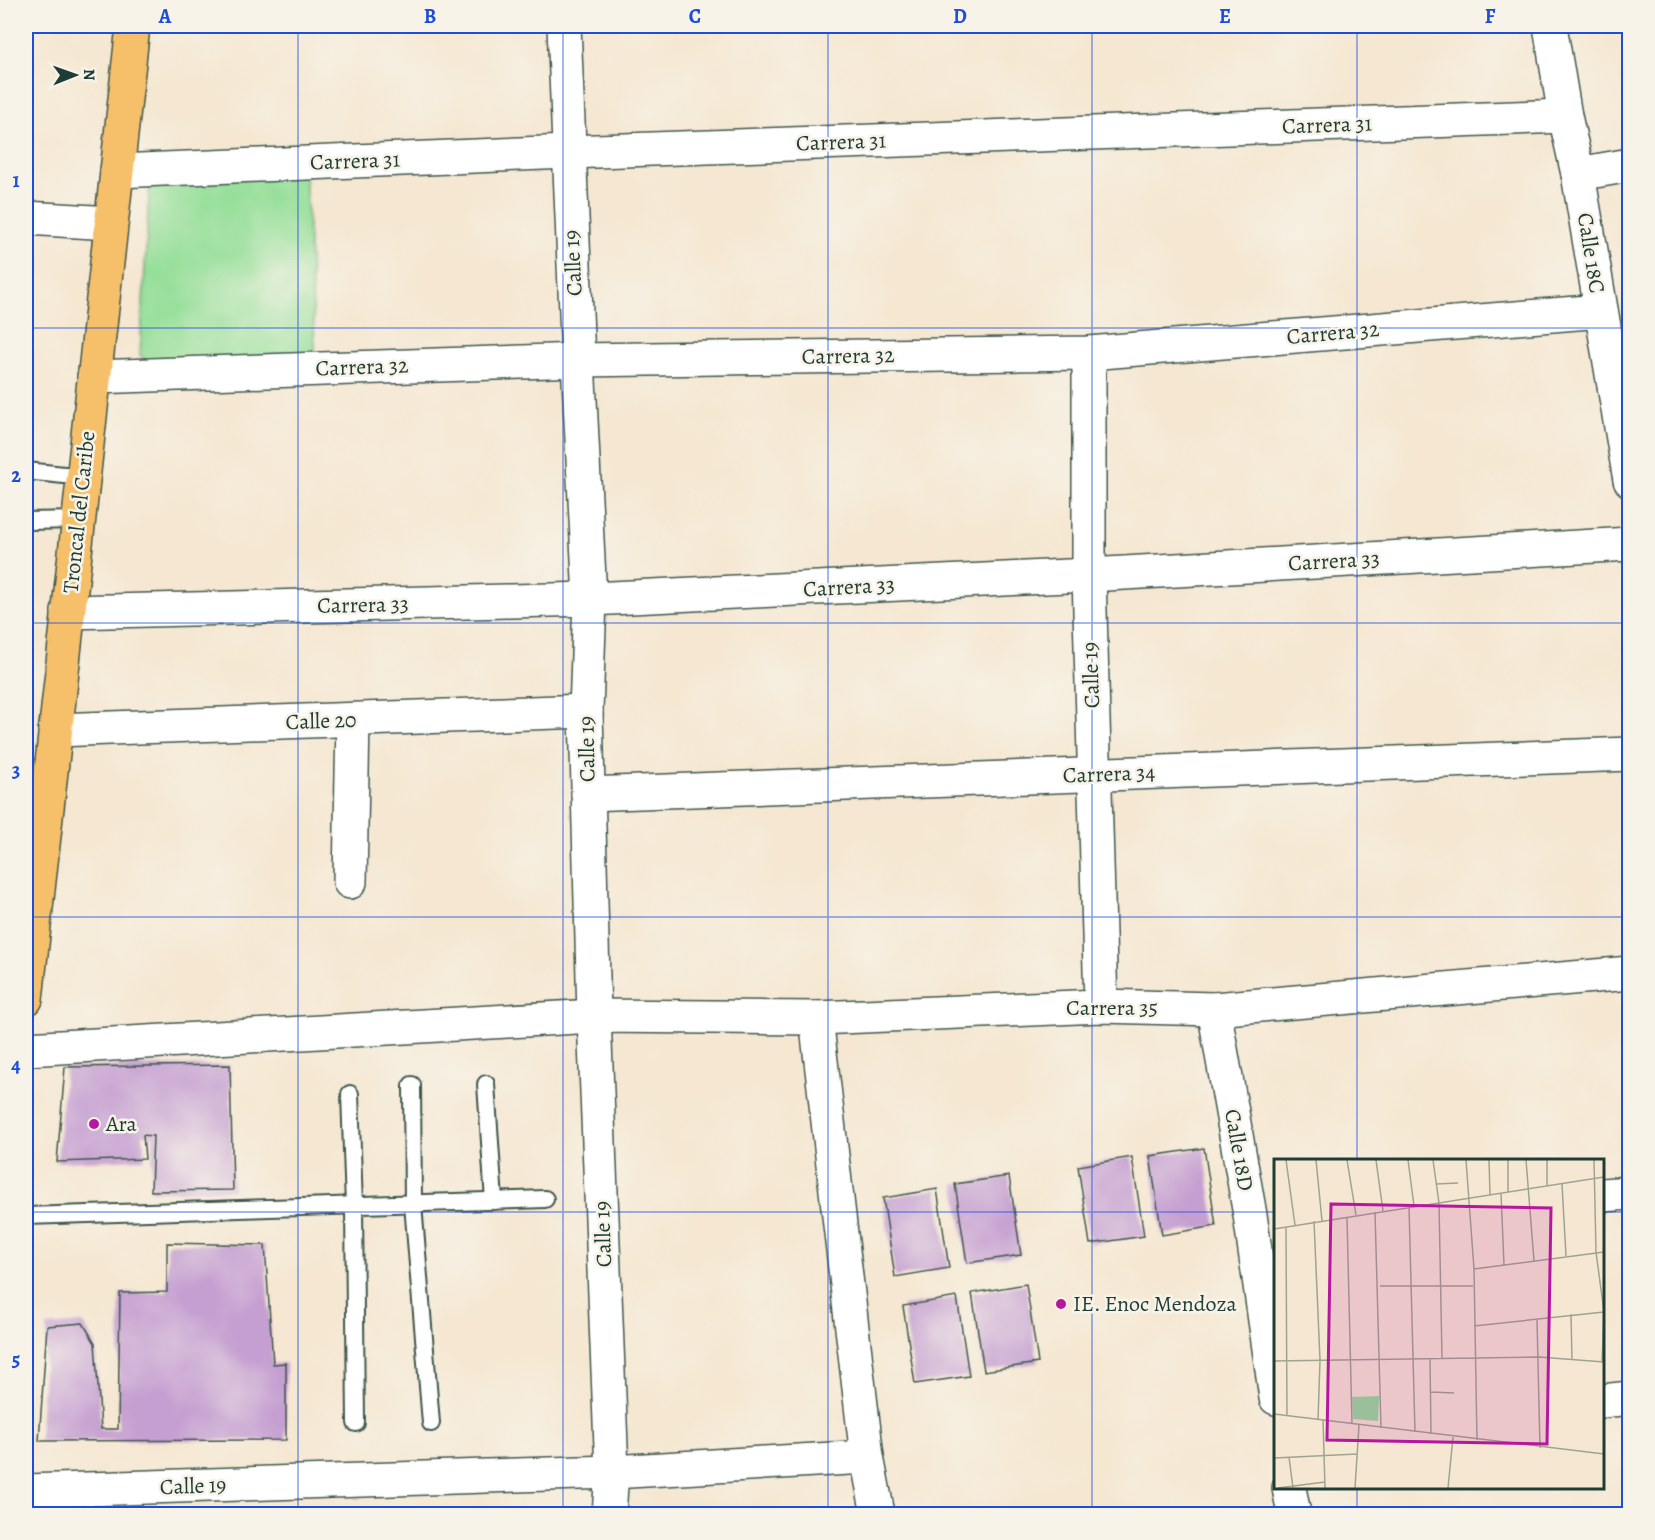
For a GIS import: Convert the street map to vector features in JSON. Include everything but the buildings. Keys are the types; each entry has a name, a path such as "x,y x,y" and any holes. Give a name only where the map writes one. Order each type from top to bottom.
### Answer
{"main road":[{"name":"Troncal del Caribe","path":"26,999 36,813 55,730 133,26"}],"street":[{"name":"Calle 19","path":"564,26 590,600 586,711 594,1016 612,1472 609,1515"},
{"name":"Calle 18C","path":"1550,26 1601,310 1620,366 1629,480"},
{"name":"Carrera 31","path":"117,171 568,152 1565,116"},
{"path":"1578,174 1629,165"},
{"path":"26,218 111,223"},
{"name":"Carrera 32","path":"94,377 578,360 1089,353 1601,310"},
{"name":"Calle 19","path":"1089,353 1089,575 1101,1006"},
{"name":"Carrera 33","path":"68,612 590,600 1089,575 1629,544"},
{"name":"Calle 20","path":"55,730 586,711"},
{"path":"350,882 353,720"},
{"name":"Carrera 34","path":"588,794 1629,754"},
{"name":"Carrera 35","path":"26,1049 594,1016 816,1018 1101,1006 1214,1009 1629,973"},
{"name":"Calle 18D","path":"1214,1009 1263,1214 1274,1383"},
{"path":"816,1018 867,1457 878,1515"},
{"path":"1604,1195 1629,1193"},
{"path":"1604,1401 1629,1398"},
{"name":"Calle 19","path":"26,1491 612,1472 867,1457"},
{"path":"1289,1489 1294,1515"}],"lane":[{"path":"26,471 83,477"},
{"path":"26,521 79,520"},
{"path":"486,1084 494,1201"},
{"path":"412,1085 413,1204 431,1423"},
{"path":"350,1094 354,1206 356,1423"},
{"path":"26,1216 545,1199"}],"green space":[{"path":"305,173 316,363 157,371 140,355 150,178"}],"place":[{"name":"Ara","path":"94,1124"},
{"name":"IE. Enoc Mendoza","path":"1061,1304"}]}
